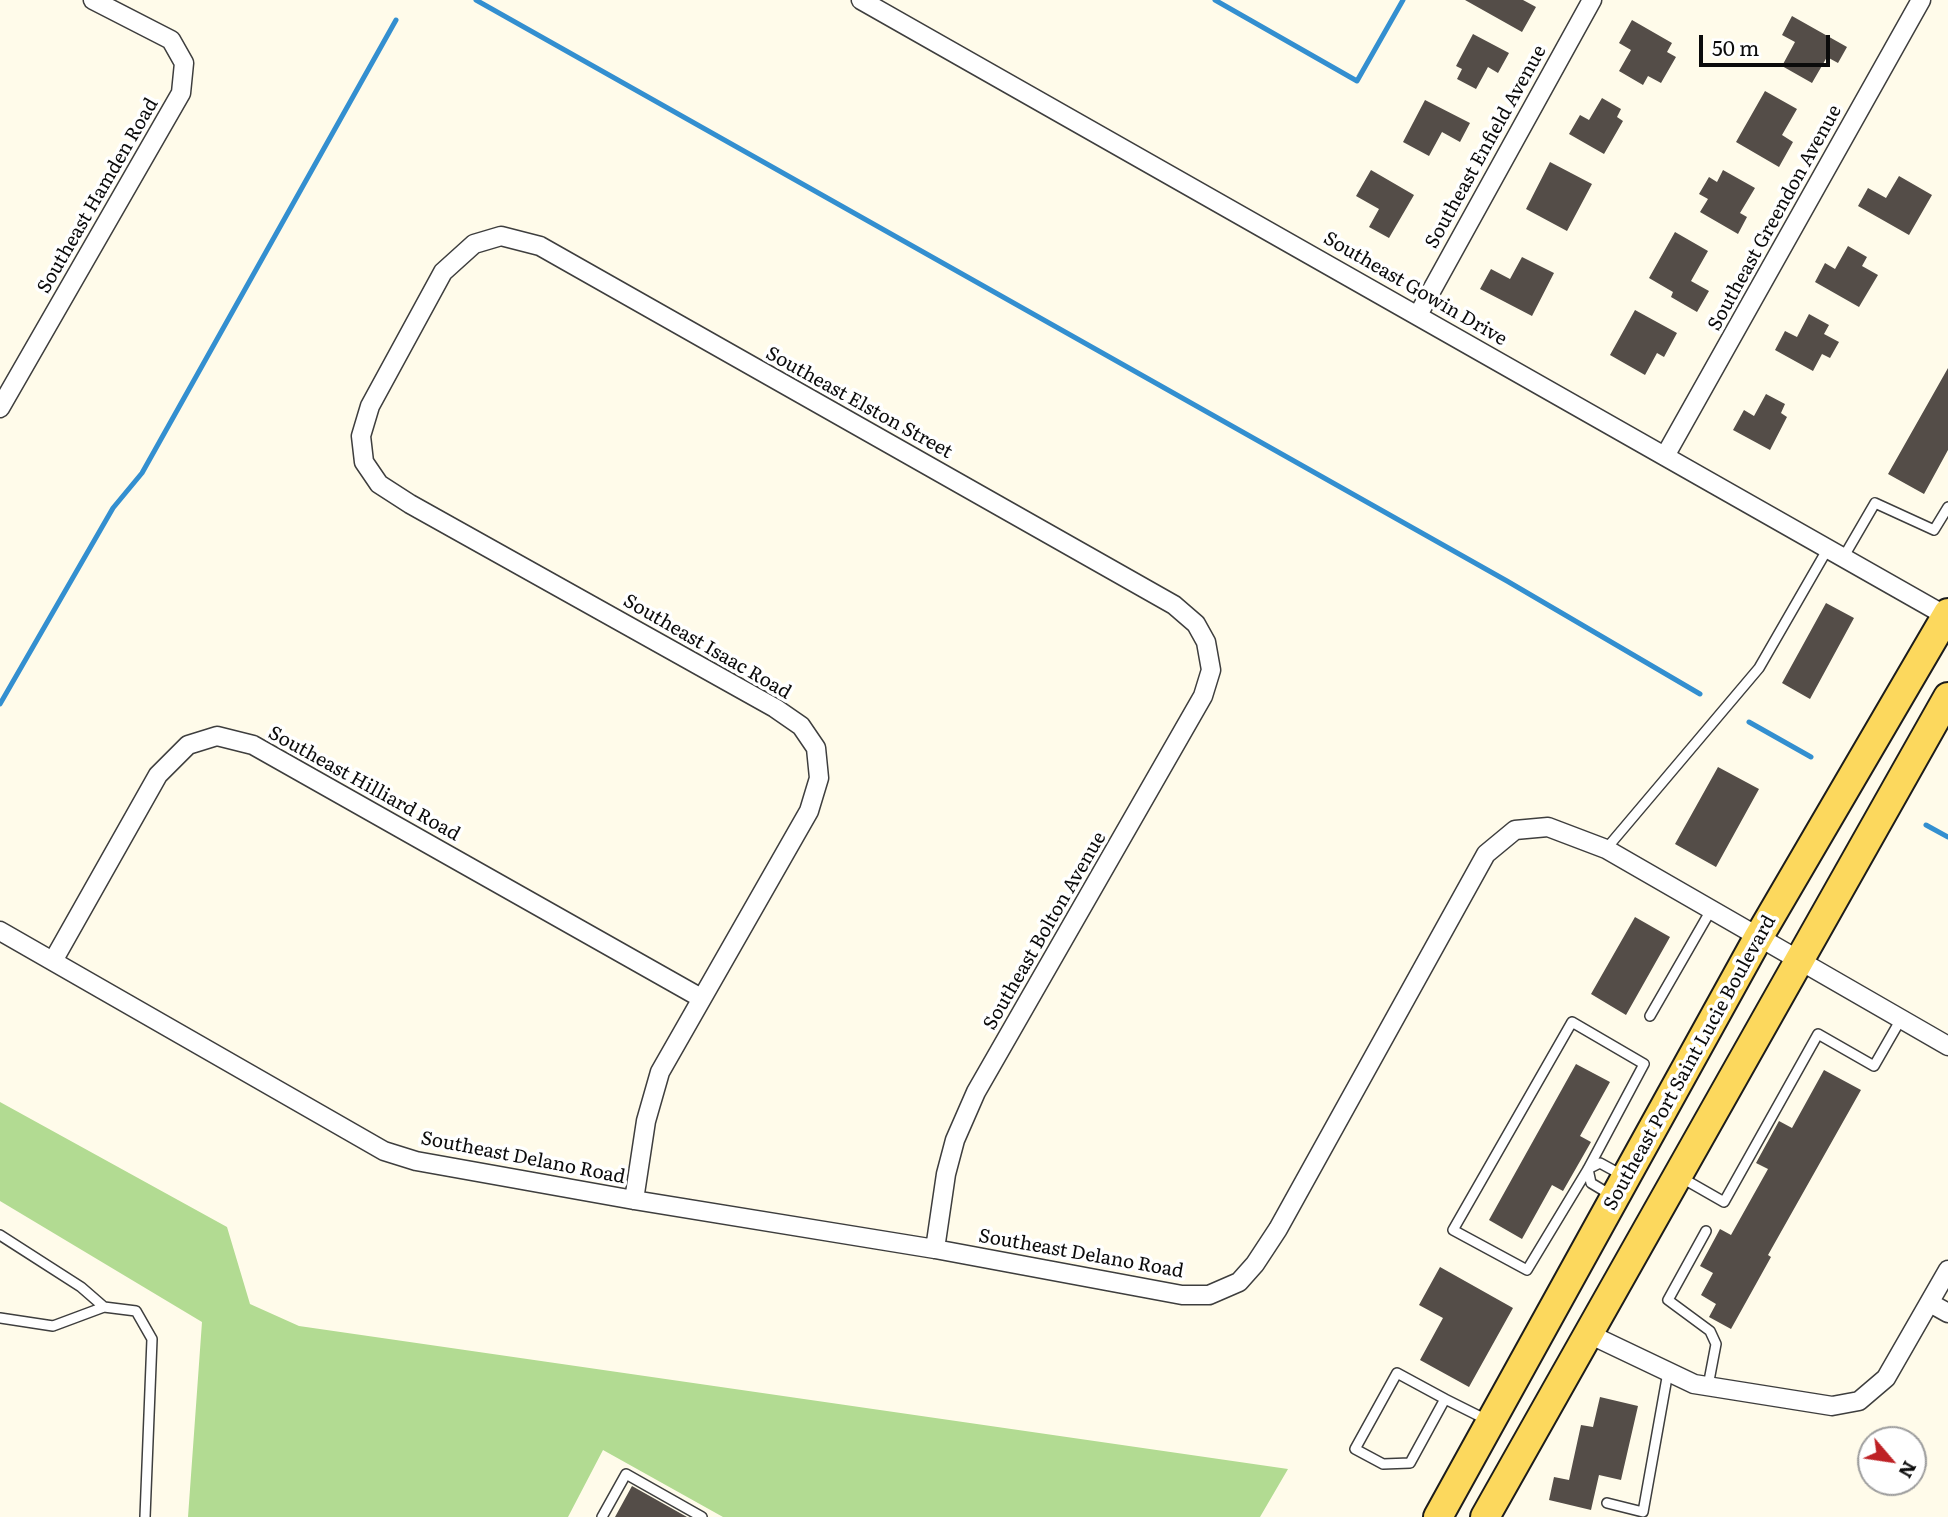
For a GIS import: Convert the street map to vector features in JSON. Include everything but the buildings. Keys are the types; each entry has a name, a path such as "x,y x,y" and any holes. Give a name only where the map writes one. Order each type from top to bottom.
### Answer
{"main road":[{"name":"Southeast Port Saint Lucie Boulevard","path":"1438,1517 1758,938 1947,615"},
{"path":"1485,1517 1948,697"},
{"path":"1474,1517 1477,1482 1524,1394 1522,1366"}],"street":[{"name":"Southeast Hamden Road","path":"0,408 181,93 184,63 171,40 93,0"},
{"name":"Southeast Gowin Drive","path":"862,0 1835,554 1947,615"},
{"name":"Southeast Enfield Avenue","path":"1418,315 1592,0"},
{"name":"Southeast Greendon Avenue","path":"1665,456 1921,0"},
{"name":"Southeast Elston Street","path":"474,244 501,236 540,246 1174,605 1196,624 1206,642"},
{"name":"Southeast Isaac Road","path":"474,244 443,272 370,406 361,436 364,462 379,484 410,504 775,708 801,726 817,748 819,778 808,811 660,1072 646,1121 634,1200"},
{"name":"Southeast Bolton Avenue","path":"935,1249 946,1174 955,1140 971,1104 1203,696 1211,670 1206,642"},
{"name":"Southeast Hilliard Road","path":"53,961 158,775 188,745 217,736 253,744 701,998"},
{"name":"Southeast Delano Road","path":"0,932 384,1151 416,1161 935,1249 1182,1295 1209,1295 1239,1282 1278,1229 1486,854 1515,830 1548,827 1606,849 1948,1046"},
{"path":"1589,1334 1668,1372 1708,1386 1832,1406 1859,1401 1886,1378 1948,1270"},
{"path":"1930,1303 1948,1313"}],"lane":[{"path":"1606,849 1759,668 1835,554 1875,503 1934,530 1948,507"},
{"path":"1650,1016 1711,910"},
{"path":"1677,1176 1724,1202 1818,1034 1874,1066 1901,1019"},
{"path":"1621,1188 1591,1183 1588,1169 1644,1063 1572,1022 1453,1230 1527,1270 1588,1169 1600,1163 1621,1188"},
{"path":"1706,1231 1668,1300 1710,1331 1716,1344 1708,1386"},
{"path":"0,1235 81,1287 104,1307"},
{"path":"0,1318 53,1326 104,1307 136,1311 152,1339 145,1517"},
{"path":"1606,1503 1643,1512 1668,1372"},
{"path":"1445,1399 1410,1463 1383,1464 1355,1449 1396,1373 1491,1423"},
{"path":"602,1517 626,1474 702,1517"}],"green space":[{"path":"0,1102 227,1227 250,1304 299,1326 1288,1469 1260,1517 723,1517 603,1450 568,1517 188,1517 202,1322 0,1201"}],"waterway":[{"path":"476,0 1507,581 1700,694"},
{"path":"1215,0 1357,81 1403,0"},
{"path":"0,704 113,508 142,473 396,20"},
{"path":"1749,722 1811,757"},
{"path":"1926,825 1948,837"}]}
